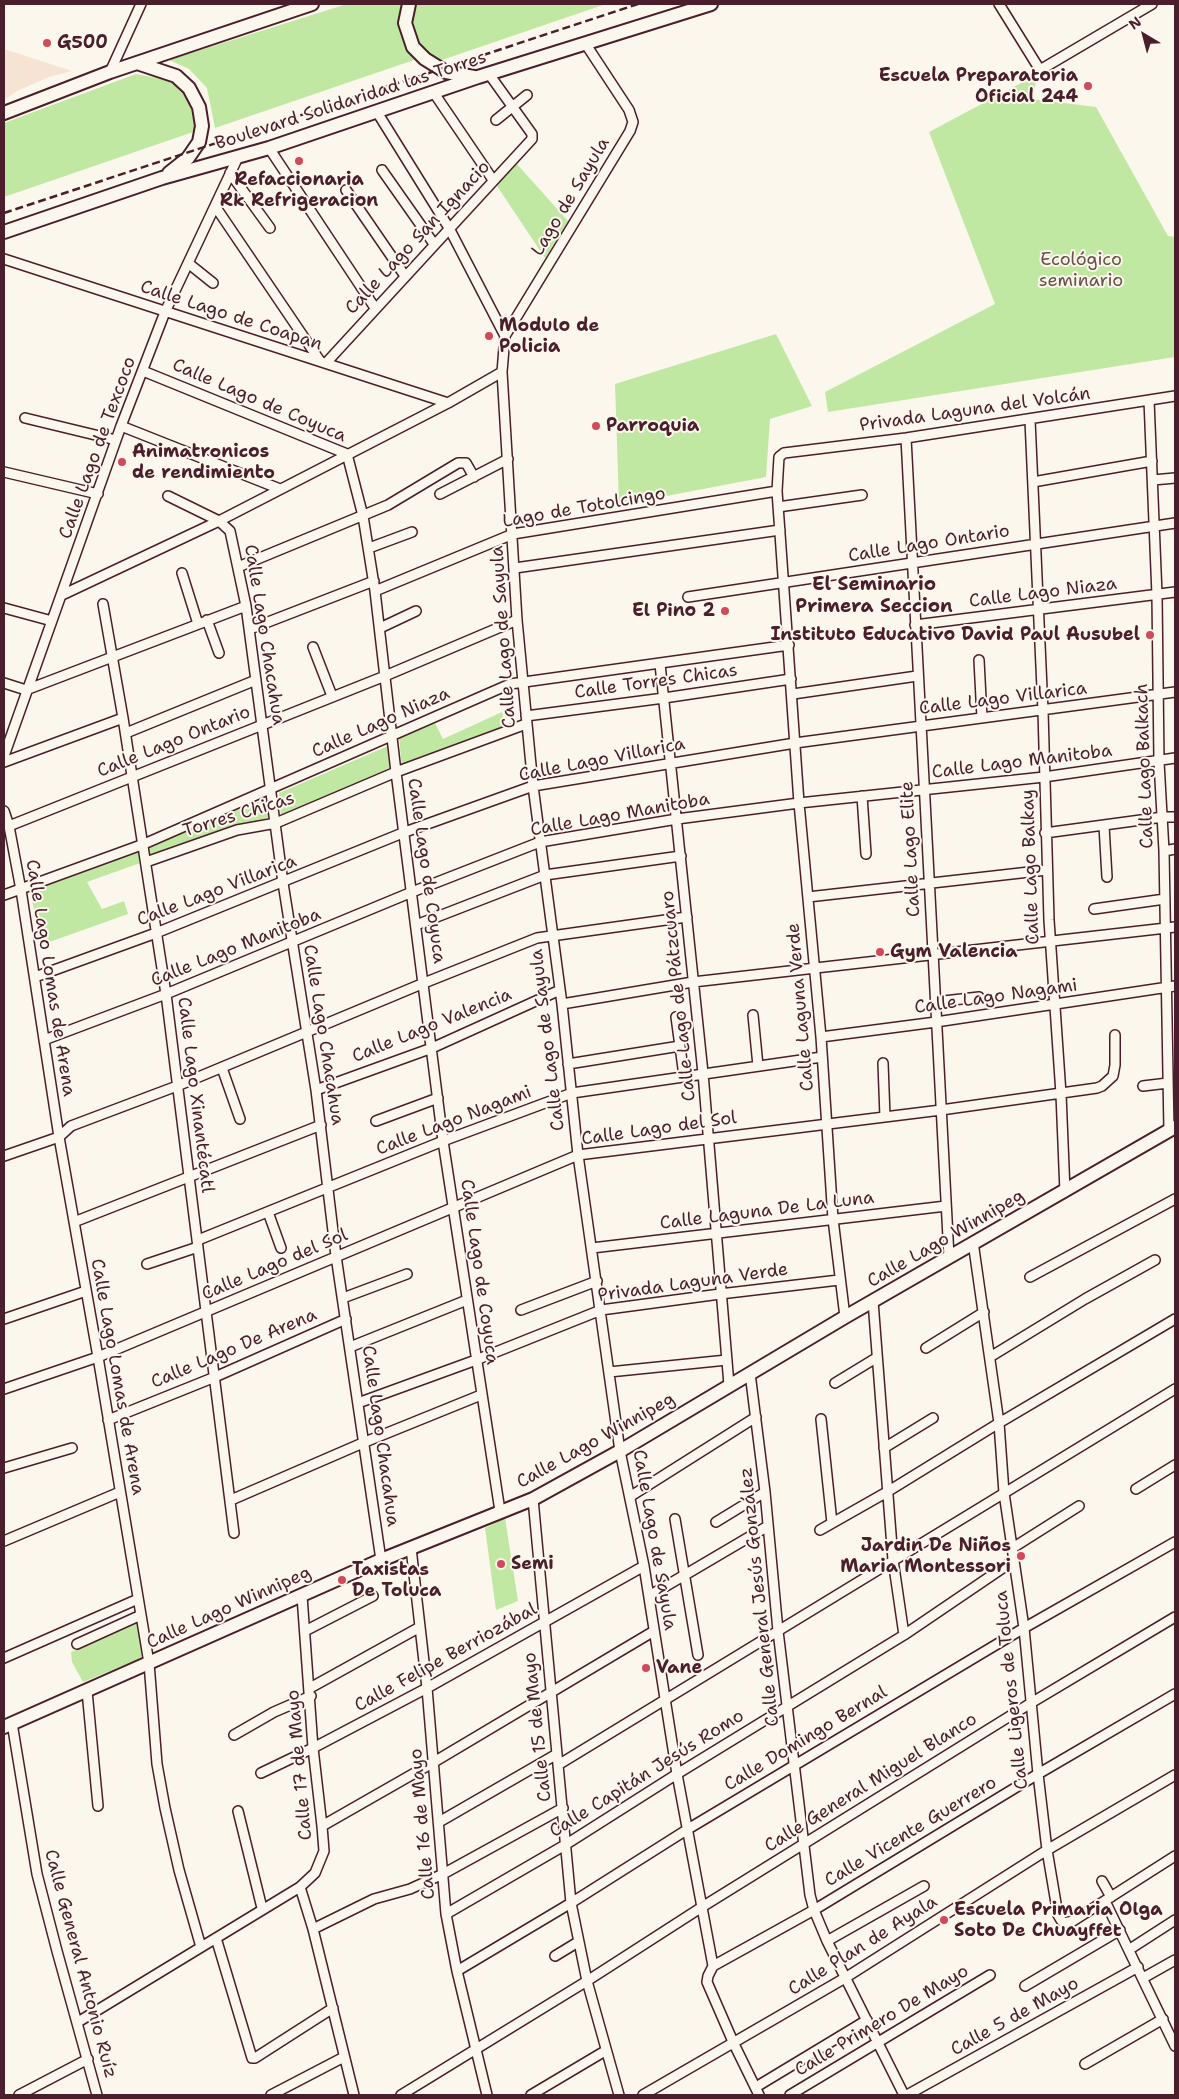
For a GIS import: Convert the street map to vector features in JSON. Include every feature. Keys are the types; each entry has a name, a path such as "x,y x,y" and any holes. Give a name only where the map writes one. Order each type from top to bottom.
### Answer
{"main road":[{"path":"409,4 405,16 407,32 413,47 419,53 446,72 461,76 484,76"},
{"name":"Boulevard Solidaridad las Torres","path":"4,232 162,178 269,148 585,43 711,4"},
{"path":"4,113 110,72 305,5"},
{"path":"137,63 176,76 193,94 200,113 201,133 194,152 162,178"},
{"name":"Calle Lago Winnipeg","path":"8,1725 381,1560 500,1510 533,1499 620,1451 844,1317 1172,1129"}],"street":[{"path":"110,72 141,4"},
{"path":"999,4 1040,70 1138,7 1152,4"},
{"name":"Lago de Sayula","path":"502,372 505,336 632,125 629,110 585,43"},
{"path":"484,76 512,107"},
{"path":"434,93 493,180"},
{"path":"496,120 527,94"},
{"name":"Calle Lago San Ignacio","path":"323,362 532,139 532,134 512,107"},
{"path":"377,112 449,228 505,336"},
{"path":"269,148 375,308"},
{"name":"Calle Lago de Texcoco","path":"4,756 121,426 165,312 238,157"},
{"path":"382,170 434,244"},
{"path":"230,173 270,228"},
{"path":"346,190 405,276"},
{"path":"215,206 323,362"},
{"name":"Calle Lago de Coapan","path":"4,259 448,403"},
{"path":"188,263 213,283"},
{"name":"Calle Lago de Coyuca","path":"143,371 346,454 363,516 374,581 396,772 443,1141 466,1300 500,1510"},
{"path":"62,596 219,521 448,403 502,372"},
{"name":"Calle Lago de Sayula","path":"502,372 514,568 533,786 562,1004 578,1155 620,1451 631,1496 644,1566 677,1774 713,1966 707,1982 757,2091"},
{"name":"Privada Laguna del Volcán","path":"780,455 1030,420 1175,396"},
{"name":"Calle Lago Balkach","path":"1149,400 1159,695 1159,762 1163,817 1165,899 1170,928 1166,988 1171,1047 1168,1083 1172,1129"},
{"path":"25,418 116,440"},
{"name":"Calle Lago Balkay","path":"1030,420 1043,712 1045,833 1065,1192"},
{"path":"121,426 280,489"},
{"name":"Calle Lago Elite","path":"906,438 928,884 942,1110 948,1258"},
{"name":"Calle Laguna Verde","path":"780,455 777,491 783,582 821,1037 833,1220 844,1317"},
{"path":"440,494 508,460"},
{"path":"1033,482 1152,461"},
{"path":"238,567 400,499 458,463 466,464 474,477"},
{"path":"4,472 98,494"},
{"path":"1153,480 1175,478"},
{"name":"Lago de Totolcingo","path":"375,591 513,534 777,491"},
{"path":"778,507 862,495"},
{"path":"168,496 219,521"},
{"name":"Calle Lago Chacahua","path":"219,521 228,528 232,536 250,629 292,943 308,1031 321,1125 336,1256 381,1560"},
{"name":"Calle Lago Ontario","path":"688,597 1175,523"},
{"path":"514,568 780,530"},
{"path":"369,548 412,532"},
{"path":"182,573 198,624"},
{"path":"250,629 374,581"},
{"name":"Calle Lago Niaza","path":"915,625 1175,592"},
{"name":"Calle Lago Xinantécatl","path":"103,604 114,658 166,994 234,1533"},
{"path":"4,683 26,690 246,606"},
{"path":"4,608 52,621"},
{"path":"380,628 416,611"},
{"path":"207,620 219,653"},
{"name":"Calle Lago Ontario","path":"9,826 262,723 385,676 518,620"},
{"name":"Calle Lago Niaza","path":"4,895 144,844 271,790 504,686 789,646"},
{"path":"313,647 332,696"},
{"path":"979,660 982,718"},
{"name":"Calle Lago de Pátzcuaro","path":"660,664 703,1073 729,1385"},
{"path":"793,694 917,676"},
{"name":"Calle Torres Chicas","path":"396,772 526,720 791,679"},
{"path":"126,733 256,680"},
{"name":"Calle Lago Villarica","path":"34,977 156,933 284,883 405,832 533,786 795,743 982,718 1043,712 1175,692"},
{"path":"4,762 123,718"},
{"name":"Calle Lago Manitoba","path":"44,1040 166,994 412,892 540,842 677,819 800,802 1044,776 1159,762 1175,758"},
{"name":"Torres Chicas","path":"146,862 237,830 276,823 396,772"},
{"path":"862,796 866,854"},
{"name":"Calle Lago Lomas de Arena","path":"4,810 9,826 21,890 59,1137 149,1663 157,1764 181,1880 201,1947"},
{"path":"1045,833 1175,817"},
{"path":"1104,826 1107,877"},
{"path":"1164,851 1175,849"},
{"path":"416,925 545,875 681,856"},
{"path":"808,897 1047,870"},
{"path":"1094,909 1165,899"},
{"path":"4,1156 59,1137 71,1126 222,1068 424,983 530,941 552,935 687,917"},
{"path":"562,1004 693,982 815,970 932,954 1170,928"},
{"name":"Calle Lago Nagami","path":"821,1037 1055,1005 1175,986"},
{"name":"Calle Lago Valencia","path":"316,1090 432,1048 560,990"},
{"path":"935,1002 978,997"},
{"path":"753,1015 758,1066"},
{"path":"676,1017 684,1076"},
{"name":"Calle Lago del Sol","path":"4,1389 98,1357 578,1155 942,1110 1061,1094 1102,1086 1113,1076 1115,1034"},
{"path":"568,1064 680,1046"},
{"name":"Calle Lago Nagami","path":"147,1264 268,1212 443,1141 572,1093 822,1057"},
{"path":"883,1063 885,1117"},
{"path":"222,1068 240,1119"},
{"path":"1144,1086 1168,1083"},
{"path":"376,1121 438,1098"},
{"path":"74,1222 321,1125"},
{"path":"1030,1277 1175,1199"},
{"name":"Calle Laguna De La Luna","path":"592,1248 715,1235 946,1206"},
{"path":"268,1212 281,1248"},
{"name":"Calle Ligeros de Toluca","path":"973,1242 999,1422 1004,1494 1024,1628 1047,1850 1058,1915 1064,1923 1073,1921 1108,1899"},
{"path":"990,1357 1084,1299 1155,1260"},
{"path":"343,1298 408,1274"},
{"name":"Privada Laguna Verde","path":"358,1403 476,1360 601,1310 839,1280"},
{"path":"521,1310 597,1281"},
{"path":"4,1319 86,1291"},
{"path":"350,1347 466,1300"},
{"path":"873,1301 893,1560 904,1635"},
{"path":"926,1348 984,1312"},
{"name":"Calle Lago De Arena","path":"108,1420 215,1377 346,1319"},
{"path":"820,1530 887,1492 999,1422 1175,1319"},
{"path":"835,1383 876,1358"},
{"path":"609,1372 727,1360"},
{"name":"Calle General Jesús González","path":"750,1373 765,1492 778,1631 814,1910 845,1978 906,2095"},
{"path":"558,1765 1175,1389"},
{"path":"231,1500 365,1442 481,1395"},
{"path":"631,1496 756,1417"},
{"path":"884,1448 933,1418"},
{"path":"821,1419 832,1523"},
{"path":"4,1468 72,1448"},
{"path":"1136,1488 1175,1465"},
{"path":"4,1541 120,1492"},
{"path":"716,1522 765,1492"},
{"name":"Calle 15 de Mayo","path":"533,1499 571,1903 587,1981 605,2051 619,2095"},
{"path":"1011,1548 1079,1506"},
{"path":"675,1519 698,1655"},
{"path":"649,1596 768,1526"},
{"name":"Calle Domingo Bernal","path":"457,1971 571,1903 688,1829 1024,1628 1175,1542"},
{"name":"Calle 16 de Mayo","path":"411,1548 427,1688 446,1914 475,2051 487,2095"},
{"name":"Calle Capitán Jesús Romo","path":"446,1914 565,1845 904,1635 1013,1561"},
{"name":"Calle Felipe Berriozábal","path":"261,1773 314,1748 427,1688 644,1566"},
{"name":"Calle 17 de Mayo","path":"78,2022 262,1908 300,1887 315,1874 324,1851 302,1596"},
{"path":"305,1631 373,1596"},
{"path":"4,1658 138,1598"},
{"path":"77,1644 141,1616"},
{"name":"Calle General Miguel Blanco","path":"401,2095 587,1981 804,1843 1175,1617"},
{"path":"234,1735 420,1627"},
{"path":"322,1826 654,1632"},
{"path":"87,1691 98,1806"},
{"name":"Calle Vicente Guerrero","path":"713,1966 814,1910 1038,1774 1175,1694"},
{"name":"Calle General Antonio Ruíz","path":"8,1725 37,1874 98,2095"},
{"path":"439,1822 556,1754"},
{"name":"Calle Plan de Ayala","path":"643,2095 845,1978 1047,1850 1175,1775"},
{"path":"314,1929 374,1899 410,1889 443,1874 563,1808"},
{"path":"238,1811 262,1908"},
{"path":"1108,1899 1175,1856"},
{"path":"1102,1881 1120,1930 1174,2040"},
{"path":"827,1941 924,1886"},
{"path":"300,1887 314,1929 354,2095"},
{"path":"1130,1949 1175,1920"},
{"path":"1025,1986 1120,1930"},
{"path":"216,1938 251,2056 255,2058 333,2008"},
{"path":"555,1956 578,1942"},
{"path":"1143,1978 1175,1960"},
{"name":"Calle 5 de Mayo","path":"906,2095 1138,1967"},
{"name":"Calle Primero De Mayo","path":"790,2095 990,1974"},
{"path":"1085,2064 1163,2019"},
{"path":"757,2091 867,2020"},
{"path":"531,2095 605,2051"},
{"path":"271,2095 344,2057"},
{"path":"19,2095 88,2059"}],"shaded area":[{"path":"4,49 72,71 49,77 17,91 4,100"}],"green space":[{"path":"347,4 403,4 399,14 414,60 215,128 207,88 189,69 169,60"},
{"path":"418,4 606,4 433,63 421,52 408,23"},
{"path":"136,74 179,82 195,103 196,131 4,197 4,123"},
{"name":"Ecológico seminario","path":"1038,74 1032,99 1096,107 1168,236 1175,237 1175,357 828,412 825,392 995,304 929,132"},
{"path":"515,162 568,221 545,258 497,186"},
{"path":"776,334 812,406 770,419 766,477 619,505 615,384"},
{"path":"502,712 506,728 402,770 399,736 434,721 443,739"},
{"path":"390,745 392,769 281,815 279,793"},
{"path":"269,798 272,816 87,882 102,909 124,901 128,914 41,945 30,890"},
{"name":"Semi","path":"505,1518 518,1601 496,1610 485,1528"},
{"path":"137,1621 142,1658 83,1682 72,1662 71,1652"}],"railway":[{"path":"4,213 638,4"}],"place":[{"name":"G500","path":"47,43"},
{"name":"Escuela Preparatoria Oficial 244","path":"1088,86"},
{"name":"Refaccionaria Rk Refrigeracion","path":"299,161"},
{"name":"Modulo de Policia","path":"489,336"},
{"name":"Parroquia","path":"596,426"},
{"name":"Animatronicos de rendimiento","path":"122,462"},
{"name":"El Pino 2","path":"725,611"},
{"name":"Instituto Educativo David Paul Ausubel","path":"1150,635"},
{"name":"Gym Valencia","path":"880,952"},
{"name":"Jardin De Niños Maria Montessori","path":"1021,1556"},
{"name":"Semi","path":"501,1564"},
{"name":"Taxistas De Toluca","path":"342,1580"},
{"name":"Vane","path":"646,1668"},
{"name":"Escuela Primaria Olga Soto De Chuayffet","path":"944,1920"}],"district":[{"name":"El Seminario Primera Seccion","path":"874,596"}]}
